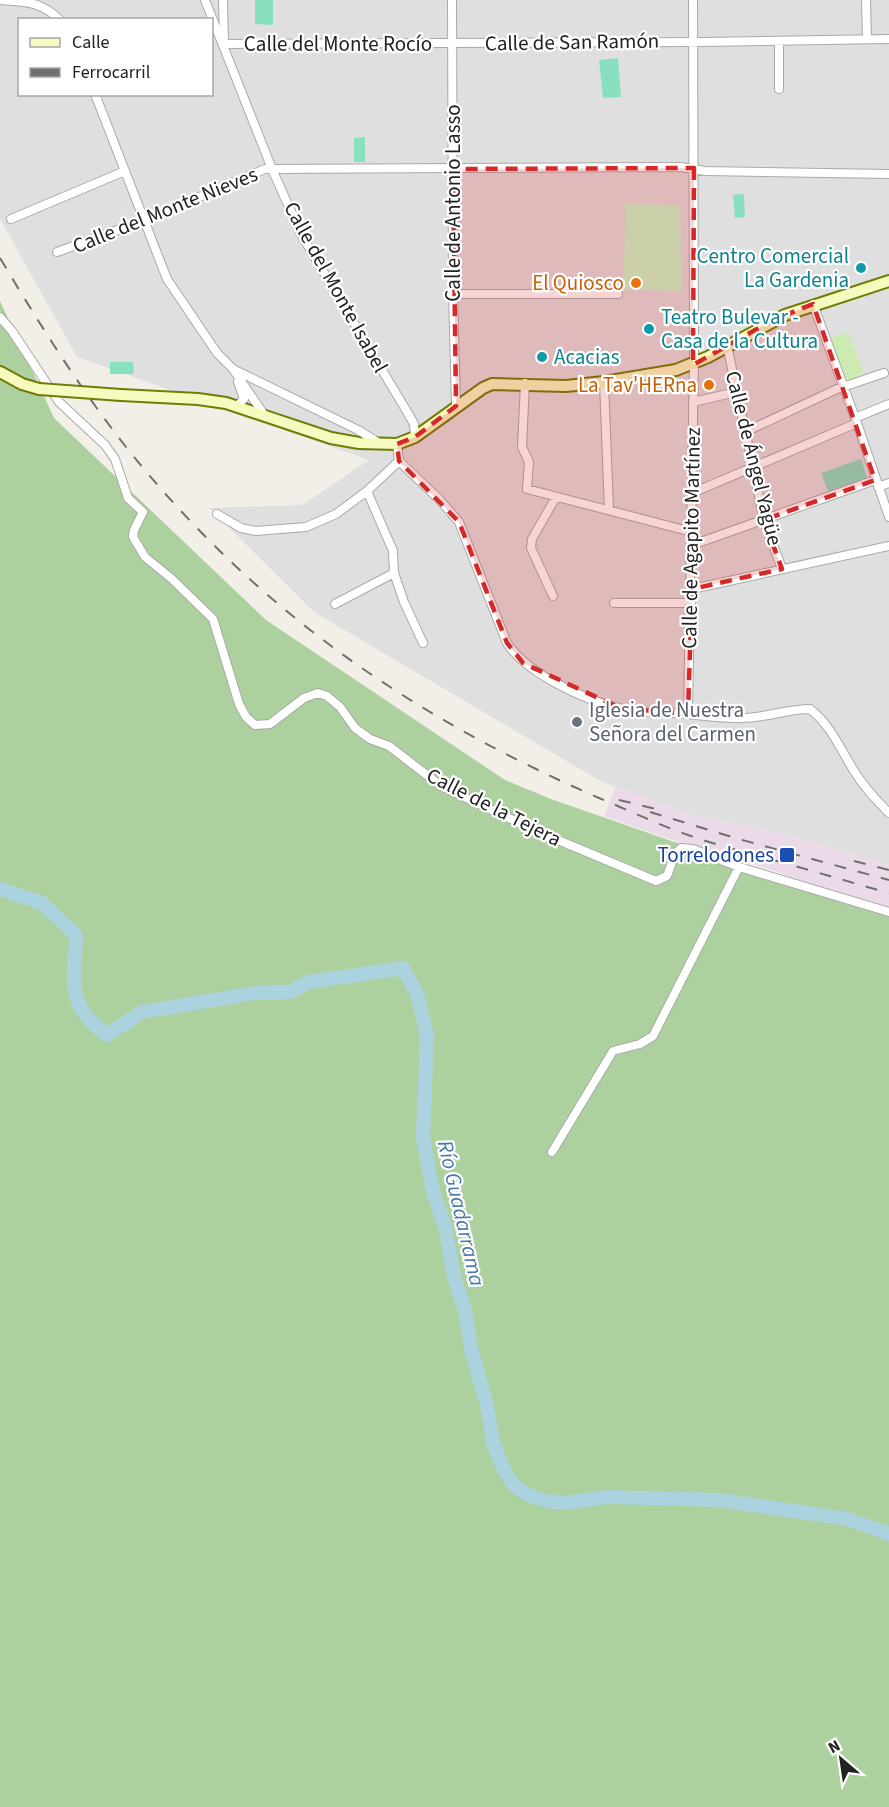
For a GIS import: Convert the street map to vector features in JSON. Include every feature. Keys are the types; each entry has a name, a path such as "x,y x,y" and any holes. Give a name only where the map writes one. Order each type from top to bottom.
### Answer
{"main road":[{"path":"0,372 22,384 39,389 198,399 237,406 331,438 398,444 415,437 456,406 492,384 566,386 676,370 771,321 813,304 889,281"}],"street":[{"path":"0,0 33,1 58,18"},
{"name":"Calle del Monte Isabel","path":"205,0 213,18"},
{"path":"223,0 224,45"},
{"name":"Calle de Antonio Lasso","path":"452,0 453,294 456,406"},
{"name":"Calle de Agapito Martínez","path":"688,714 692,589 694,362 693,0"},
{"path":"866,0 867,39"},
{"name":"Calle del Monte Isabel","path":"213,19 272,169 302,236 409,414 414,424 415,437"},
{"name":"Calle de San Ramón","path":"452,44 889,39"},
{"path":"779,41 779,88"},
{"name":"Calle del Monte Rocío","path":"224,45 452,44"},
{"path":"96,96 167,279 217,353 233,369 266,417"},
{"name":"Calle del Monte Nieves","path":"57,252 145,220 272,169 694,168 705,171 889,174"},
{"path":"11,219 124,171"},
{"path":"453,294 618,294"},
{"path":"813,304 889,517"},
{"name":"Calle de la Tejera","path":"0,317 60,402 105,445 116,459 128,498 143,512 133,537 145,556 213,619 239,704 246,717 255,725 270,724 304,698 318,693 327,696 340,707 355,728 370,738 389,746 441,786 534,830 656,881 667,876 675,854 681,848 693,849 739,867 889,912"},
{"name":"Calle de Ángel Yagüe","path":"727,345 764,520 782,569"},
{"path":"233,369 244,399 237,406"},
{"path":"233,369 358,430 381,444"},
{"path":"745,432 844,387 884,373"},
{"path":"604,382 609,510"},
{"path":"525,384 522,447 529,462 527,489 692,532"},
{"path":"693,402 736,392"},
{"path":"692,493 752,468 889,404"},
{"path":"398,444 399,461 439,499 459,522 507,642 513,653 523,663 578,693 620,708 743,718 795,709 810,710 826,725 856,774 889,813"},
{"path":"217,514 241,528 256,531 306,527 336,514 367,491 399,461"},
{"path":"692,544 877,484 889,483"},
{"path":"367,491 393,551 394,573 404,602 423,643"},
{"path":"553,596 531,548 532,539 556,496"},
{"path":"692,589 889,546"},
{"path":"335,604 394,573"},
{"path":"614,603 691,603"},
{"path":"552,1152 613,1051 640,1044 653,1036 739,867"}],"highlighted area":[{"path":"694,168 693,365 771,321 813,304 875,480 764,520 782,569 692,589 688,714 620,708 523,663 507,643 459,522 399,461 397,444 415,437 456,406 453,169"}],"shaded area":[{"path":"0,0 889,0 889,865 780,833 693,815 602,782 314,612 209,508 302,505 369,460 77,357 0,219"},
{"name":"Torrelodones","path":"616,786 693,815 780,833 889,865 889,909 850,899 775,871 684,844 604,816"}],"green space":[{"path":"255,0 273,0 273,25 255,24"},
{"path":"618,58 621,97 603,98 599,60"},
{"path":"365,137 365,162 354,162 354,138"},
{"path":"744,194 745,217 735,218 733,195"},
{"path":"626,204 680,206 682,291 623,289"},
{"path":"0,301 54,418 266,620 505,780 551,799 889,917 889,1807 0,1807"},
{"path":"848,332 864,373 857,375 859,380 848,385 830,339"},
{"path":"110,362 133,362 134,374 110,374"},
{"path":"861,459 867,478 828,491 821,473"}],"waterway":[{"name":"Río Guadarrama","path":"0,889 42,903 76,935 74,979 78,1002 84,1013 107,1035 142,1012 256,993 290,992 309,982 403,968 417,994 427,1035 423,1138 433,1192 445,1226 454,1277 465,1311 471,1349 487,1405 493,1443 504,1470 513,1484 526,1494 546,1501 564,1503 608,1497 719,1500 848,1519 889,1534"}],"railway":[{"path":"0,258 37,319 96,407 162,490 258,587 363,669 418,705 476,738 536,769 654,822 714,843 889,893"},
{"path":"619,800 660,810"},
{"path":"650,812 889,880"},
{"path":"854,861 889,870"}],"place":[{"name":"Centro Comercial La Gardenia","path":"861,268"},
{"name":"El Quiosco","path":"636,283"},
{"name":"Teatro Bulevar - Casa de la Cultura","path":"649,329"},
{"name":"Acacias","path":"542,357"},
{"name":"La Tav'HERna","path":"709,385"},
{"name":"Iglesia de Nuestra Señora del Carmen","path":"577,722"},
{"name":"Torrelodones","path":"787,855"}]}
